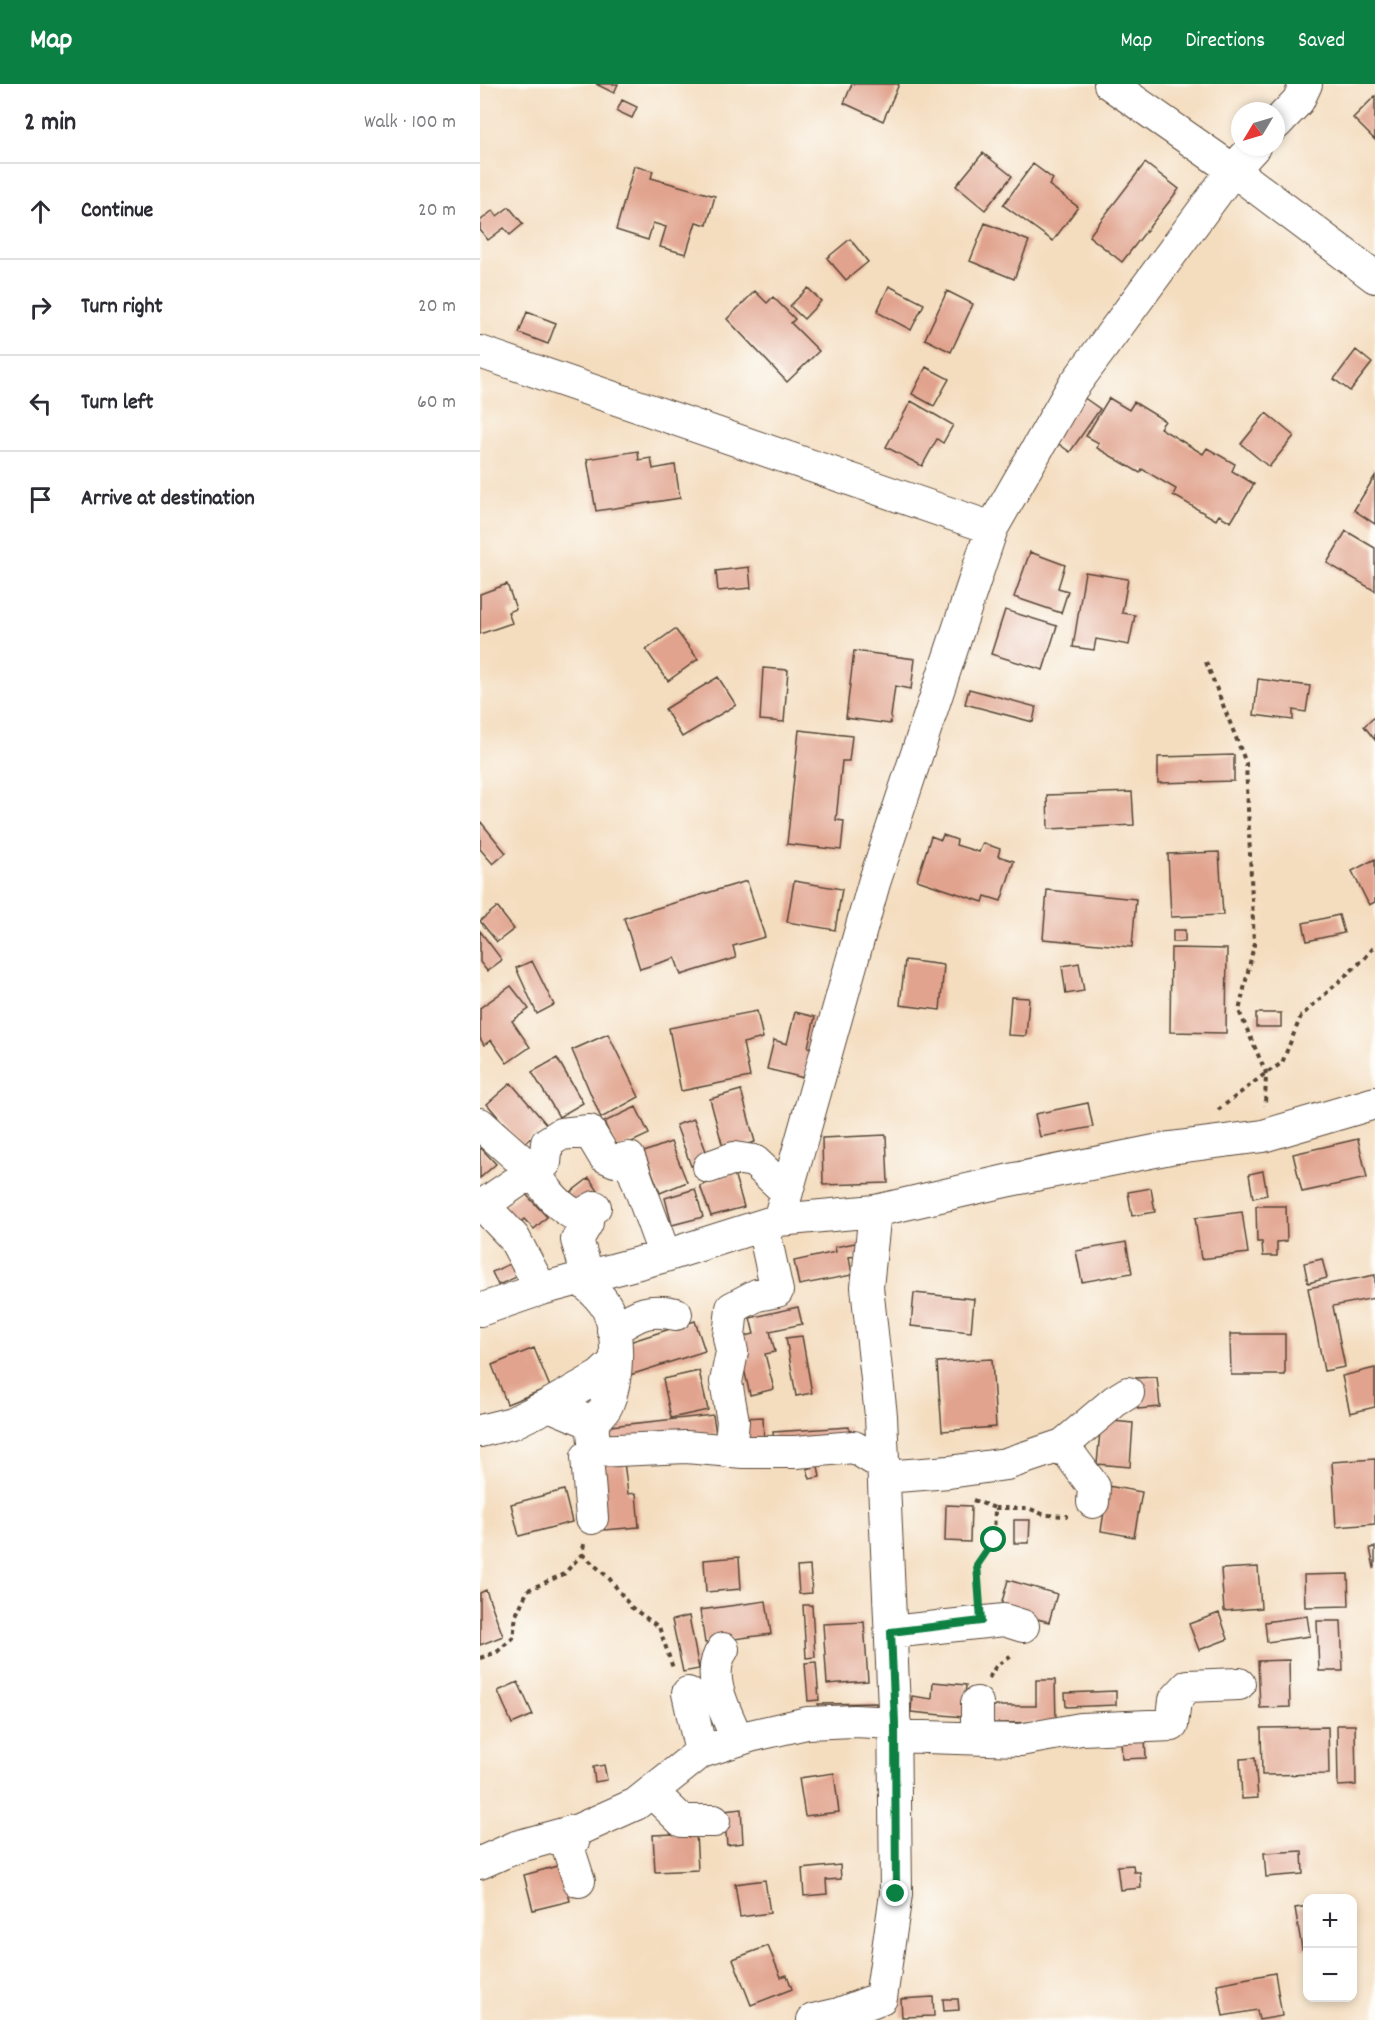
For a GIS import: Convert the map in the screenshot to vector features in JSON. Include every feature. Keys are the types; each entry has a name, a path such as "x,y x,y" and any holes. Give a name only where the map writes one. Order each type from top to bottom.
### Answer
{"street":[{"path":"1110,84 1233,170 1375,277"},
{"path":"1285,115 1298,101 1306,84"},
{"path":"730,1451 733,1421 726,1382 732,1352 729,1337 732,1308 757,1295 777,1291 776,1213 874,883 992,528 1072,388 1233,170 1246,156"},
{"path":"480,352 992,528"},
{"path":"480,1310 541,1289 665,1256 776,1213 875,1210 1170,1148 1263,1136 1375,1103"},
{"path":"480,1124 533,1171 552,1199 568,1212 579,1217 591,1209 587,1223 577,1240 584,1278 608,1309 613,1330 615,1362 615,1378 587,1457 592,1518"},
{"path":"541,1289 514,1238 483,1205 545,1163 547,1143 561,1134 590,1131 604,1156 615,1161 628,1158 665,1256"},
{"path":"709,1167 735,1158 754,1161 776,1213"},
{"path":"813,2020 881,2009 896,1894 895,1729 884,1471 881,1416 867,1287 875,1210"},
{"path":"613,1330 638,1314 658,1311 676,1314"},
{"path":"480,1431 512,1423 549,1406 600,1376 615,1362"},
{"path":"549,1406 594,1437 730,1451 796,1452 854,1447 884,1471 960,1471 1006,1464 1063,1445 1115,1401 1128,1394"},
{"path":"1063,1445 1094,1487 1093,1502"},
{"path":"891,1632 981,1621 1004,1620 1023,1626"},
{"path":"723,1649 716,1658 717,1694 738,1740"},
{"path":"480,1863 516,1846 578,1830 636,1804 701,1752 738,1740 807,1724 854,1721 895,1729 1020,1740 1081,1729 1172,1725 1175,1700 1188,1686 1239,1684"},
{"path":"688,1693 701,1752"},
{"path":"977,1703 977,1737"},
{"path":"652,1792 682,1821 714,1821"},
{"path":"578,1830 569,1850 579,1881"}],"path":[{"path":"1206,662 1246,763 1254,945 1239,1011 1266,1073 1263,1136"},
{"path":"1214,1114 1282,1063 1301,1016 1364,959 1375,946"},
{"path":"960,1471 960,1490 975,1502 995,1508 1028,1508 1045,1515 1063,1517 1091,1509 1093,1502"},
{"path":"981,1621 977,1565 994,1540 995,1508"},
{"path":"480,1658 498,1652 513,1638 516,1615 528,1590 564,1574 582,1554 592,1518"},
{"path":"582,1554 609,1578 631,1607 659,1627 670,1664 688,1693"},
{"path":"977,1703 980,1691 996,1666 1020,1650 1028,1641 1023,1626"}],"building":[{"path":"596,84 618,84 614,93"},
{"path":"852,84 899,84 883,121 844,103"},
{"path":"1375,96 1375,140 1353,118"},
{"path":"622,100 637,107 632,118 617,111"},
{"path":"983,153 1012,176 985,210 956,186"},
{"path":"1145,163 1179,189 1122,262 1089,236"},
{"path":"1033,164 1053,179 1049,185 1078,207 1053,241 1003,205"},
{"path":"634,166 653,171 651,178 715,196 707,225 696,222 686,254 660,247 666,227 653,223 648,240 616,230"},
{"path":"509,207 523,224 510,235 504,228 488,240 480,230 480,221 493,210 497,216"},
{"path":"985,223 1029,241 1014,279 970,261"},
{"path":"850,239 868,262 846,280 827,258"},
{"path":"889,286 924,304 911,330 877,312"},
{"path":"808,288 821,301 804,319 790,306"},
{"path":"755,291 767,303 773,297 795,319 791,323 819,351 787,382 727,319"},
{"path":"947,291 973,304 951,352 925,339"},
{"path":"527,312 556,323 548,344 519,333"},
{"path":"1356,350 1372,363 1350,391 1334,379"},
{"path":"926,367 949,379 934,406 912,394"},
{"path":"1083,397 1100,409 1070,452 1053,440"},
{"path":"1109,398 1129,410 1134,402 1165,421 1160,428 1203,454 1207,448 1235,464 1232,471 1254,484 1231,522 1219,515 1216,520 1173,495 1176,489 1142,469 1140,473 1097,448 1099,443 1086,436"},
{"path":"911,401 953,425 943,443 937,439 922,466 886,447"},
{"path":"1266,413 1294,436 1269,467 1241,444"},
{"path":"638,451 639,460 651,458 653,469 675,465 680,498 596,511 587,459"},
{"path":"1375,476 1375,524 1354,510"},
{"path":"1346,531 1375,548 1375,591 1327,563"},
{"path":"1030,552 1065,565 1058,588 1068,591 1061,613 1014,597"},
{"path":"749,567 751,588 718,591 716,571"},
{"path":"1085,572 1128,579 1122,613 1135,615 1129,645 1096,639 1094,650 1073,647"},
{"path":"507,584 516,609 508,612 512,623 480,634 480,594"},
{"path":"1005,610 1057,626 1043,670 991,654"},
{"path":"675,629 698,659 668,681 646,650"},
{"path":"854,651 915,659 911,689 895,686 890,724 846,718"},
{"path":"763,668 788,670 784,722 760,720"},
{"path":"718,677 736,705 682,737 665,709"},
{"path":"1258,679 1310,686 1306,712 1293,710 1293,720 1254,715"},
{"path":"969,689 1036,707 1033,722 965,704"},
{"path":"1375,717 1375,740 1364,726"},
{"path":"799,730 852,736 849,761 842,761 836,820 844,821 841,850 787,844"},
{"path":"1234,755 1234,781 1158,783 1158,757"},
{"path":"1132,792 1134,825 1048,829 1047,795"},
{"path":"480,821 506,853 493,864 480,849"},
{"path":"943,835 957,840 956,845 979,852 983,843 1000,849 998,856 1014,861 1001,901 985,896 983,902 917,880 931,836 941,840"},
{"path":"1219,852 1223,915 1171,917 1168,854"},
{"path":"1375,859 1375,902 1369,905 1352,871"},
{"path":"747,881 765,937 733,946 736,958 681,975 675,958 640,969 624,918"},
{"path":"794,881 842,889 835,930 787,922"},
{"path":"1047,890 1136,899 1132,947 1043,939"},
{"path":"497,907 514,929 497,942 480,921"},
{"path":"1339,915 1344,933 1307,941 1303,923"},
{"path":"1173,930 1185,930 1185,942 1173,942"},
{"path":"480,931 502,960 487,971 480,962"},
{"path":"1171,948 1227,949 1226,1033 1170,1032"},
{"path":"905,960 944,965 940,1010 900,1005"},
{"path":"532,961 554,1005 537,1014 516,968"},
{"path":"1079,963 1084,991 1066,994 1062,966"},
{"path":"511,986 529,1009 512,1021 530,1047 507,1063 491,1040 484,1045 480,1038 480,1008"},
{"path":"1011,997 1029,998 1026,1036 1008,1035"},
{"path":"757,1011 763,1038 743,1043 750,1077 681,1091 669,1028"},
{"path":"795,1012 815,1017 804,1078 767,1069 774,1040 787,1044"},
{"path":"1256,1013 1281,1013 1281,1027 1256,1027"},
{"path":"608,1034 639,1097 601,1118 572,1050"},
{"path":"557,1058 583,1103 559,1117 532,1072"},
{"path":"511,1083 547,1125 522,1145 487,1104"},
{"path":"741,1090 755,1142 724,1151 710,1099"},
{"path":"1088,1103 1093,1127 1040,1137 1035,1114"},
{"path":"636,1107 649,1134 617,1149 604,1122"},
{"path":"694,1119 709,1159 691,1166 676,1125"},
{"path":"886,1135 888,1183 823,1185 822,1138"},
{"path":"1358,1139 1367,1178 1302,1192 1293,1154"},
{"path":"671,1142 687,1182 660,1193 644,1152"},
{"path":"480,1149 496,1164 480,1178"},
{"path":"1263,1171 1267,1195 1253,1198 1249,1174"},
{"path":"734,1173 744,1207 711,1216 700,1186"},
{"path":"589,1178 599,1192 577,1209 567,1195"},
{"path":"1151,1188 1155,1212 1132,1216 1128,1192"},
{"path":"695,1189 703,1217 672,1225 665,1198"},
{"path":"523,1191 547,1217 534,1229 524,1219 518,1224 504,1209"},
{"path":"1256,1206 1286,1206 1287,1241 1277,1242 1277,1256 1263,1256 1262,1242 1257,1242"},
{"path":"1242,1212 1248,1253 1201,1259 1195,1218"},
{"path":"860,1242 862,1255 849,1257 852,1275 799,1285 794,1261 836,1252 835,1247"},
{"path":"1126,1242 1132,1273 1082,1282 1076,1251"},
{"path":"1322,1259 1327,1278 1308,1283 1304,1263"},
{"path":"514,1262 521,1275 498,1285 492,1272"},
{"path":"1375,1275 1375,1298 1333,1306 1345,1367 1324,1371 1308,1288"},
{"path":"914,1293 974,1299 971,1332 911,1326"},
{"path":"798,1307 802,1324 770,1331 775,1352 765,1354 774,1389 750,1395 737,1338 754,1334 750,1318"},
{"path":"695,1321 705,1351 630,1375 620,1345"},
{"path":"1230,1334 1285,1334 1285,1375 1231,1375"},
{"path":"802,1336 812,1393 796,1396 786,1338"},
{"path":"534,1348 550,1387 507,1404 492,1365"},
{"path":"992,1359 996,1427 942,1431 937,1362"},
{"path":"1375,1368 1375,1407 1350,1413 1342,1376"},
{"path":"699,1371 708,1410 671,1418 663,1379"},
{"path":"1157,1377 1160,1407 1138,1409 1135,1378"},
{"path":"713,1415 716,1434 603,1446 601,1427"},
{"path":"763,1417 764,1445 745,1446 744,1418"},
{"path":"1101,1420 1133,1423 1130,1467 1097,1464"},
{"path":"849,1427 850,1440 774,1446 773,1432"},
{"path":"623,1454 628,1494 636,1493 639,1527 604,1530 597,1456"},
{"path":"1375,1459 1375,1524 1336,1527 1332,1462"},
{"path":"818,1466 820,1477 810,1479 807,1469"},
{"path":"1108,1486 1142,1492 1134,1537 1101,1531"},
{"path":"564,1490 572,1522 519,1536 511,1504"},
{"path":"946,1505 971,1506 970,1542 945,1541"},
{"path":"1014,1520 1030,1520 1029,1543 1014,1543"},
{"path":"1375,1547 1375,1567 1374,1568 1370,1548"},
{"path":"739,1557 741,1589 706,1592 704,1560"},
{"path":"810,1566 812,1593 799,1594 797,1567"},
{"path":"1258,1567 1261,1608 1224,1611 1221,1569"},
{"path":"1348,1574 1349,1606 1305,1607 1304,1575"},
{"path":"1008,1580 1057,1594 1049,1622 1000,1609"},
{"path":"486,1590 503,1636 480,1645 480,1593"},
{"path":"766,1601 771,1634 705,1643 700,1610"},
{"path":"803,1605 812,1605 815,1657 806,1658"},
{"path":"1219,1613 1228,1639 1199,1650 1189,1624"},
{"path":"689,1616 699,1669 683,1672 672,1620"},
{"path":"1307,1616 1310,1636 1267,1642 1265,1622"},
{"path":"1317,1621 1341,1621 1343,1671 1319,1671"},
{"path":"864,1622 868,1681 827,1684 823,1624"},
{"path":"1289,1660 1290,1707 1260,1708 1258,1661"},
{"path":"816,1662 819,1700 808,1701 805,1663"},
{"path":"1036,1680 1055,1680 1056,1722 991,1723 991,1706 1036,1706"},
{"path":"518,1682 533,1715 512,1724 498,1691"},
{"path":"933,1682 966,1685 963,1717 911,1712 912,1696 932,1699"},
{"path":"1116,1691 1116,1705 1066,1707 1065,1693"},
{"path":"876,1703 876,1716 818,1718 818,1704"},
{"path":"1337,1725 1355,1725 1356,1785 1338,1786"},
{"path":"1328,1727 1329,1774 1262,1775 1261,1728"},
{"path":"1145,1739 1146,1758 1122,1759 1121,1740"},
{"path":"1255,1758 1258,1798 1242,1799 1240,1759"},
{"path":"604,1765 607,1780 595,1782 593,1767"},
{"path":"834,1773 839,1812 805,1816 799,1778"},
{"path":"741,1809 743,1843 727,1845 724,1811"},
{"path":"696,1833 698,1870 655,1872 653,1835"},
{"path":"1302,1851 1303,1874 1266,1877 1264,1853"},
{"path":"561,1865 570,1901 533,1910 524,1875"},
{"path":"840,1865 841,1879 826,1880 827,1894 804,1896 802,1869"},
{"path":"1133,1865 1134,1872 1140,1872 1141,1888 1120,1890 1117,1866"},
{"path":"765,1880 770,1913 740,1917 735,1884"},
{"path":"1303,1907 1303,1949 1302,1949 1295,1908"},
{"path":"768,1946 781,1977 787,1975 792,1989 751,2005 733,1959"},
{"path":"1275,1973 1282,2016 1259,2020 1257,2010 1223,2016 1217,1984"},
{"path":"933,1997 934,2016 902,2017 901,1999"},
{"path":"943,1999 958,1999 959,2010 944,2011"}],"route":[{"path":"896,1894 895,1723 891,1632 981,1621 977,1565 994,1540"}]}
